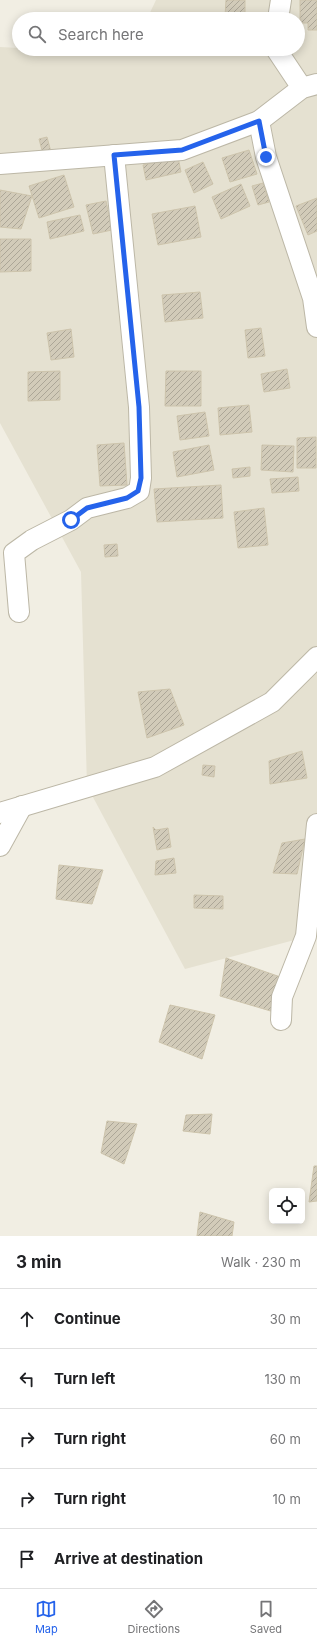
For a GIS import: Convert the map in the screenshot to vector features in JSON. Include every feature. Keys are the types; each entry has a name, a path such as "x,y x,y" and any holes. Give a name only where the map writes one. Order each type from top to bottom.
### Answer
{"street":[{"path":"279,12 281,0"},
{"path":"0,164 182,150 259,121 309,86 282,56"},
{"path":"259,121 266,157 313,298 317,327"},
{"path":"19,612 14,553 32,540 71,520 87,508 127,498 138,491 140,484 139,407 114,155"},
{"path":"0,813 155,767 272,702 317,657"},
{"path":"0,846 22,806"},
{"path":"281,1020 282,997 306,936 317,824"}],"shaded area":[{"path":"156,0 317,0 317,934 185,969 87,786 81,572 0,423 0,47 12,48 12,56 305,56 305,12 150,12"}],"building":[{"path":"226,0 245,0 245,12 225,12"},
{"path":"300,0 317,0 317,30 308,30 308,23 305,23 305,12 300,12"},
{"path":"47,137 51,152 43,154 39,139"},
{"path":"249,150 257,174 230,182 222,158"},
{"path":"178,157 181,172 146,180 143,165"},
{"path":"203,162 213,184 194,193 185,170"},
{"path":"64,175 74,207 39,218 29,186"},
{"path":"263,183 269,202 258,205 252,186"},
{"path":"241,184 250,206 221,219 212,197"},
{"path":"0,190 32,196 21,229 0,227"},
{"path":"317,198 317,231 308,235 296,206"},
{"path":"106,201 112,230 93,234 86,205"},
{"path":"195,206 201,237 158,245 152,214"},
{"path":"80,215 84,231 50,239 47,222"},
{"path":"0,239 31,239 31,271 0,272"},
{"path":"200,292 203,318 165,322 162,295"},
{"path":"261,328 265,356 248,358 245,330"},
{"path":"71,329 74,357 51,360 47,333"},
{"path":"287,369 290,388 264,392 261,374"},
{"path":"60,371 60,400 28,401 28,372"},
{"path":"166,371 201,371 201,406 165,406"},
{"path":"249,405 252,432 220,435 218,408"},
{"path":"205,412 209,436 180,440 177,416"},
{"path":"316,437 316,468 297,468 297,438"},
{"path":"124,443 127,485 100,486 97,445"},
{"path":"209,445 214,470 177,477 173,452"},
{"path":"262,445 294,446 293,472 261,470"},
{"path":"250,467 250,476 233,478 232,469"},
{"path":"298,477 299,491 272,493 270,479"},
{"path":"221,485 223,518 157,522 154,489"},
{"path":"264,508 268,545 238,548 234,512"},
{"path":"117,544 118,556 105,557 104,545"},
{"path":"170,689 184,725 147,738 138,692"},
{"path":"302,751 307,778 270,784 269,761"},
{"path":"203,765 215,766 214,777 202,775"},
{"path":"153,827 156,830 168,828 171,847 157,850"},
{"path":"305,839 297,874 273,873 282,843"},
{"path":"174,858 176,873 155,875 156,861"},
{"path":"59,865 103,870 92,904 56,899"},
{"path":"194,895 223,896 223,909 194,908"},
{"path":"226,958 289,980 274,1012 220,996"},
{"path":"170,1005 215,1015 202,1059 159,1042"},
{"path":"212,1114 210,1134 183,1131 186,1115"},
{"path":"107,1121 137,1124 124,1164 101,1153"},
{"path":"314,1166 317,1166 317,1201 309,1202"},
{"path":"200,1212 234,1222 232,1236 197,1236"}],"route":[{"path":"71,520 87,508 127,498 138,491 141,478 139,407 114,155 182,150 259,121 266,157"}]}
